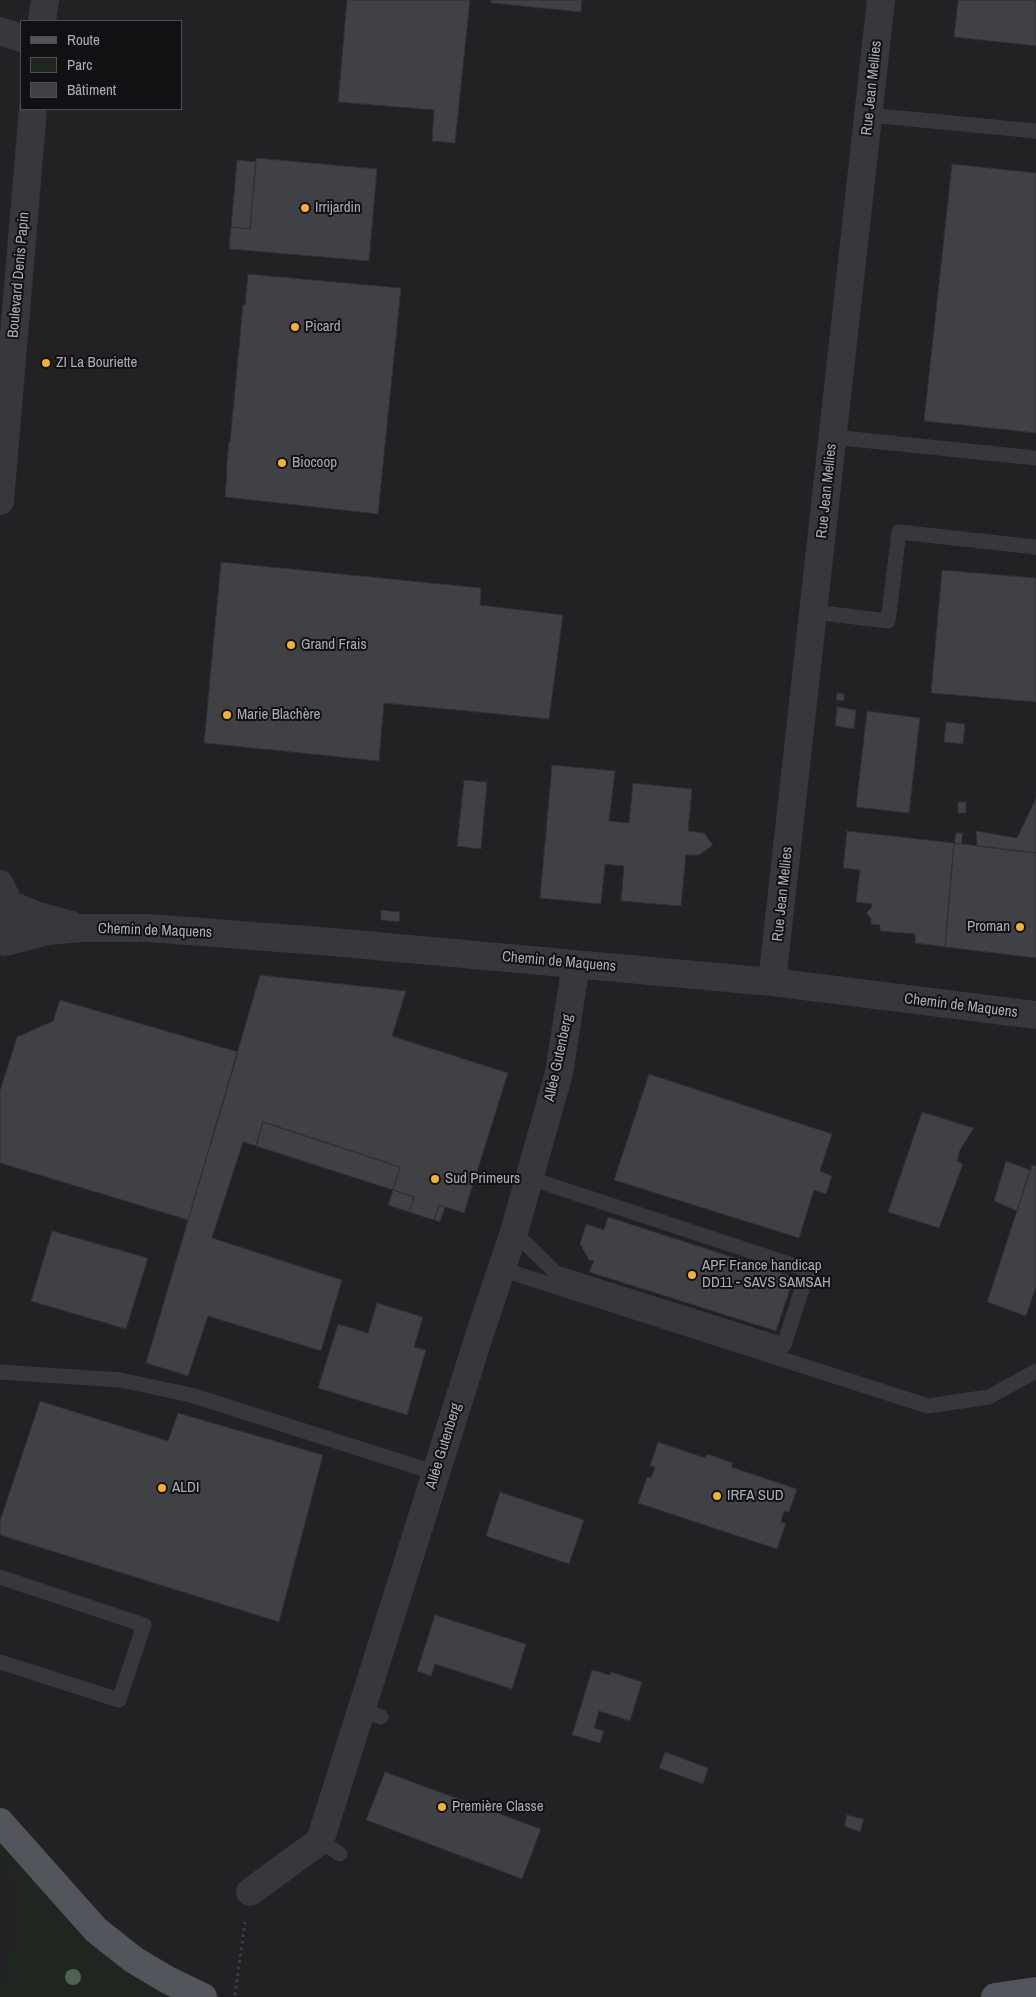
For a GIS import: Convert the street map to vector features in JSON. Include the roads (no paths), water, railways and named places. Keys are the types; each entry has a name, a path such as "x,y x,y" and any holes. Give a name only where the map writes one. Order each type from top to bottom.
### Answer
{"main road":[{"path":"0,1822 96,1930 142,1965 166,1980 203,1997"},
{"path":"996,1997 1036,1991"}],"street":[{"path":"42,20 44,0"},
{"name":"Rue Jean Mellies","path":"772,982 882,0"},
{"path":"0,31 20,38"},
{"name":"Boulevard Denis Papin","path":"0,501 33,110"},
{"path":"3,946 10,927 5,894"},
{"name":"Chemin de Maquens","path":"5,894 35,915 80,928"},
{"name":"Chemin de Maquens","path":"3,946 48,931 80,928 168,930 772,982 1036,1015"},
{"name":"Allée Gutenberg","path":"250,1892 330,1848 371,1714 436,1473 514,1232 559,1073 576,964"}],"lane":[{"path":"869,115 1036,131"},
{"path":"833,437 1036,458"},
{"path":"814,612 888,621 898,532 1036,547"},
{"path":"514,1232 556,1273 784,1345 808,1270 529,1178"},
{"path":"501,1269 928,1406 989,1397 1036,1370"},
{"path":"0,1372 120,1380 191,1395 436,1473"},
{"path":"0,1577 144,1624 120,1700 0,1662"}],"place":[{"name":"Irrijardin","path":"305,208"},
{"name":"Picard","path":"295,327"},
{"name":"ZI La Bouriette","path":"46,363"},
{"name":"Biocoop","path":"282,463"},
{"name":"Grand Frais","path":"291,645"},
{"name":"Marie Blachère","path":"227,715"},
{"name":"Proman","path":"1020,927"},
{"name":"Sud Primeurs","path":"435,1179"},
{"name":"APF France handicap DD11 - SAVS SAMSAH","path":"692,1275"},
{"name":"ALDI","path":"162,1488"},
{"name":"IRFA SUD","path":"717,1496"},
{"name":"Première Classe","path":"442,1807"}]}
